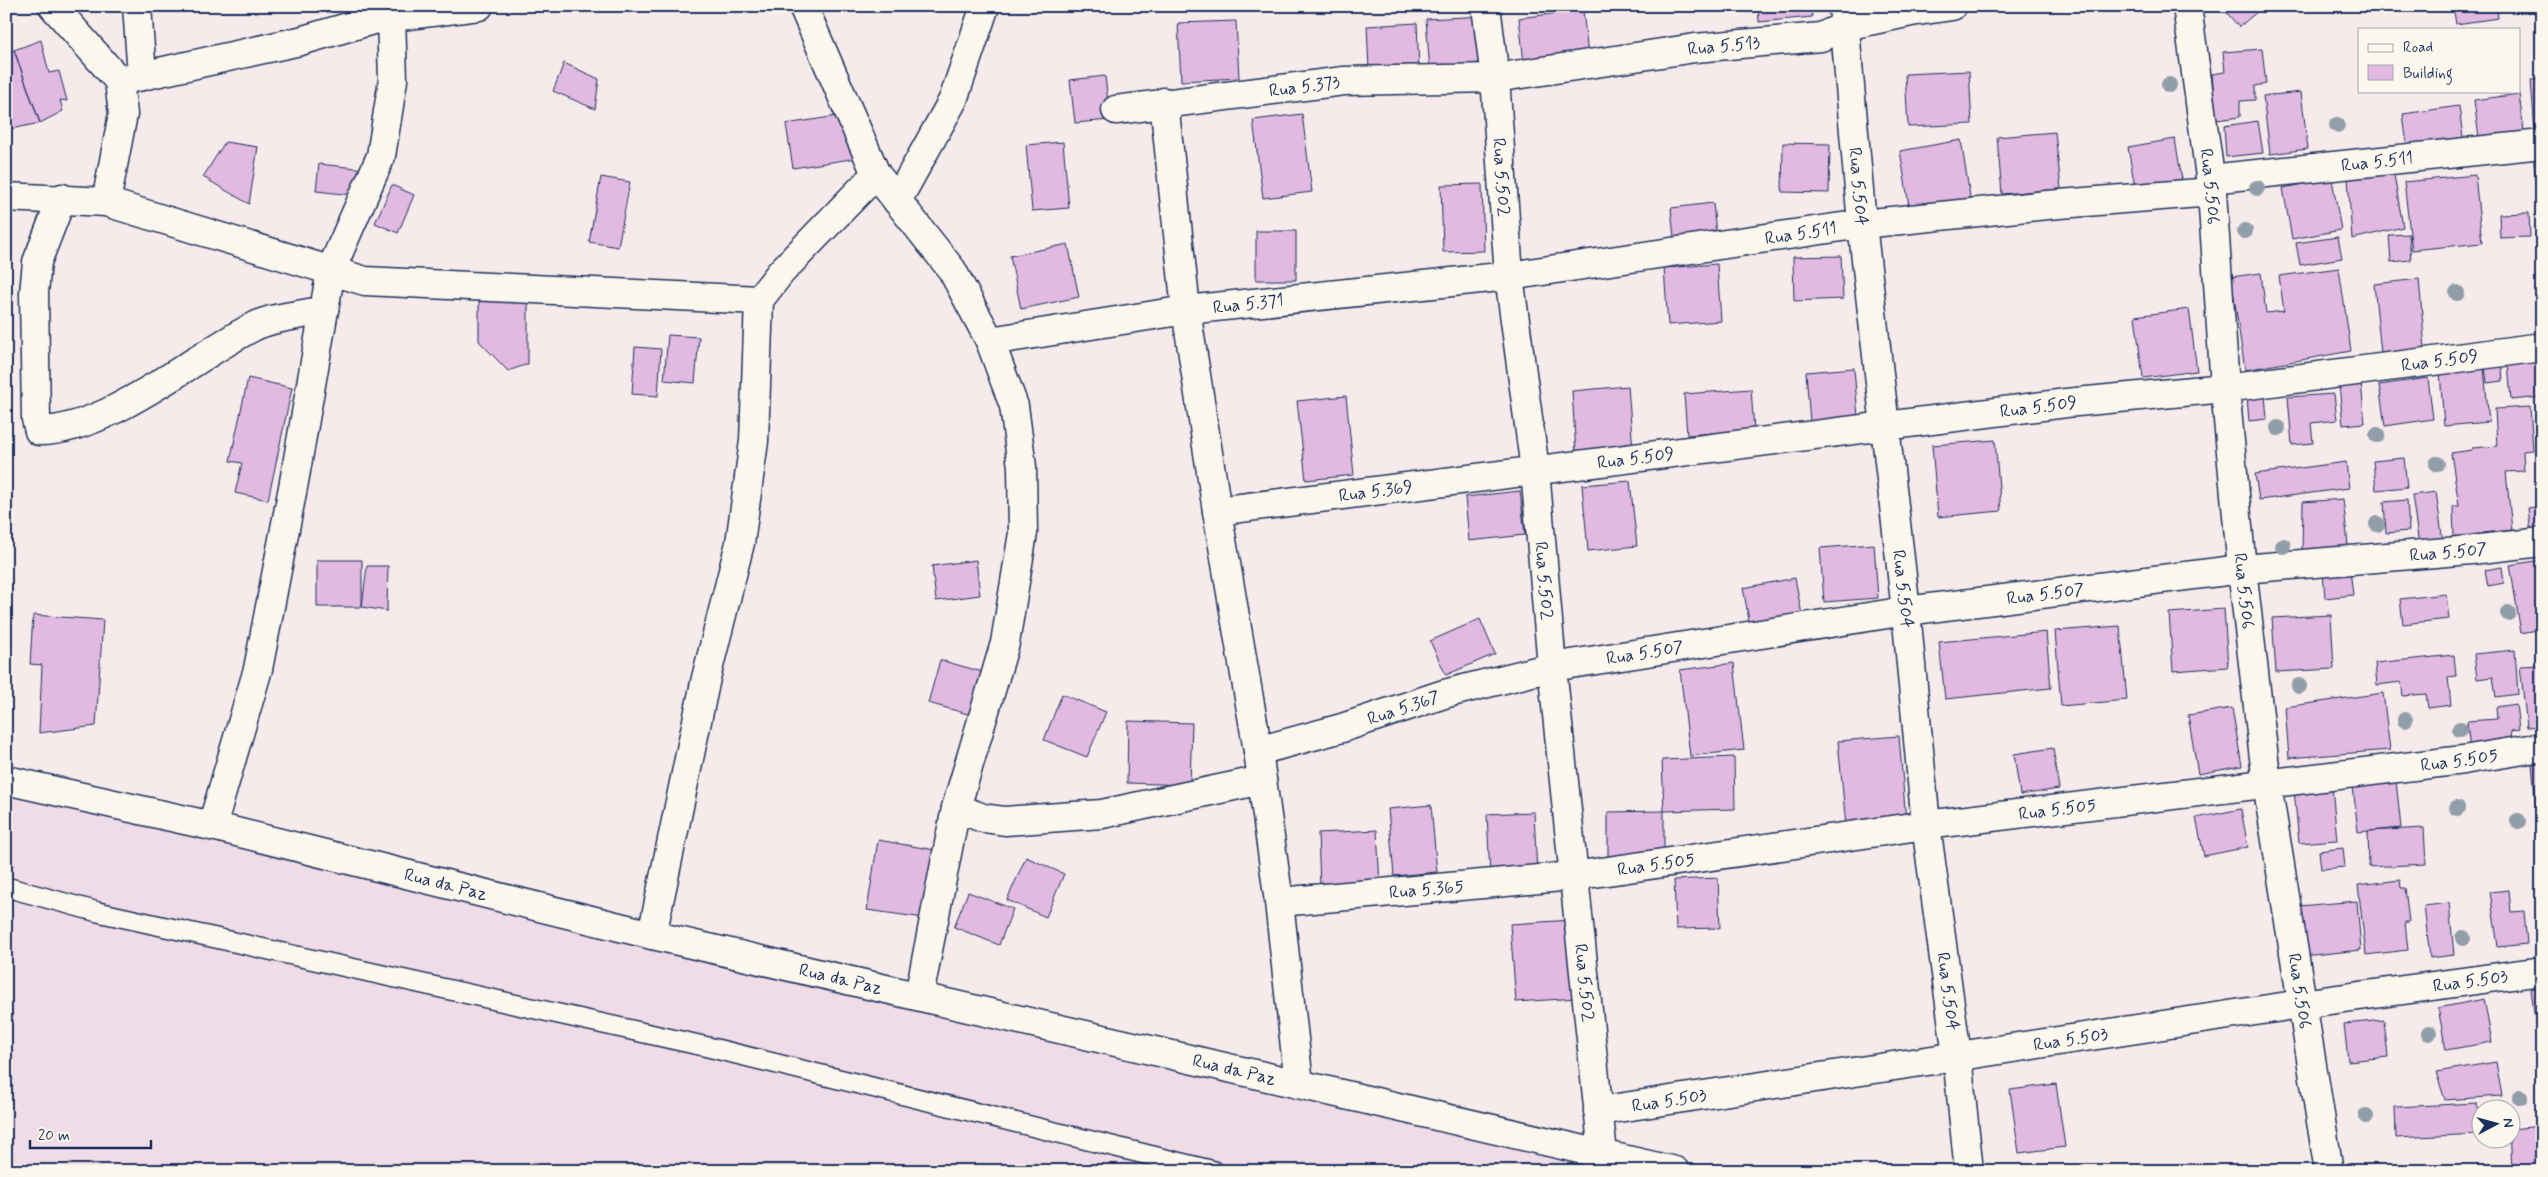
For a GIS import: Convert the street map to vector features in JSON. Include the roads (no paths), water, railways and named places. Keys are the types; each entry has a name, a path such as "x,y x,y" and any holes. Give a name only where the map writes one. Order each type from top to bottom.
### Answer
{"street":[{"path":"52,6 131,78"},
{"path":"106,202 131,78 137,6"},
{"path":"131,78 300,41 378,14 479,6"},
{"path":"803,6 876,174 952,270 990,341 1014,406 1022,467 1023,533 1005,642 956,808 919,996"},
{"path":"897,201 953,100 985,6"},
{"name":"Rua 5.502","path":"1486,6 1495,78 1509,276 1535,470 1552,667 1603,1154"},
{"name":"Rua 5.513","path":"1495,78 1696,48 1821,37 1844,16 1911,12 1952,6"},
{"name":"Rua 5.506","path":"2187,6 2211,185 2225,388 2242,569 2267,784 2329,1171"},
{"path":"212,826 258,669 294,482 331,270 381,156 393,80 378,14"},
{"name":"Rua 5.504","path":"1844,16 1862,224 1906,611 1926,825 1957,1056 1969,1171"},
{"name":"Rua 5.373","path":"1116,110 1164,102 1344,82 1495,78"},
{"path":"1164,102 1186,310 1217,510 1258,751 1279,902 1299,1084"},
{"name":"Rua 5.511","path":"1509,276 1862,224 2047,205 2542,144"},
{"path":"652,935 706,678 740,543 754,442 759,300 781,272 876,174"},
{"path":"6,197 62,198 106,202 366,281 759,300"},
{"path":"62,198 37,262 34,293 36,420 39,431 50,431 94,419 256,325 324,310"},
{"name":"Rua 5.371","path":"990,341 1186,310 1509,276"},
{"name":"Rua 5.509","path":"1535,470 2066,403 2225,388 2542,348"},
{"name":"Rua 5.369","path":"1217,510 1535,470"},
{"name":"Rua 5.507","path":"1552,667 1906,611 2242,569 2471,550 2542,542"},
{"name":"Rua 5.367","path":"1258,751 1342,728 1444,694 1552,667"},
{"name":"Rua 5.505","path":"1573,876 1926,825 2463,760 2542,747"},
{"name":"Rua da Paz","path":"6,780 212,826 652,935 1675,1171"},
{"path":"956,808 982,818 1005,821 1102,814 1262,780"},
{"name":"Rua 5.365","path":"1279,902 1573,876"},
{"name":"Rua 5.503","path":"1598,1110 2301,1004 2542,971"}],"lane":[{"path":"6,887 107,914 708,1047 1214,1171"}]}
